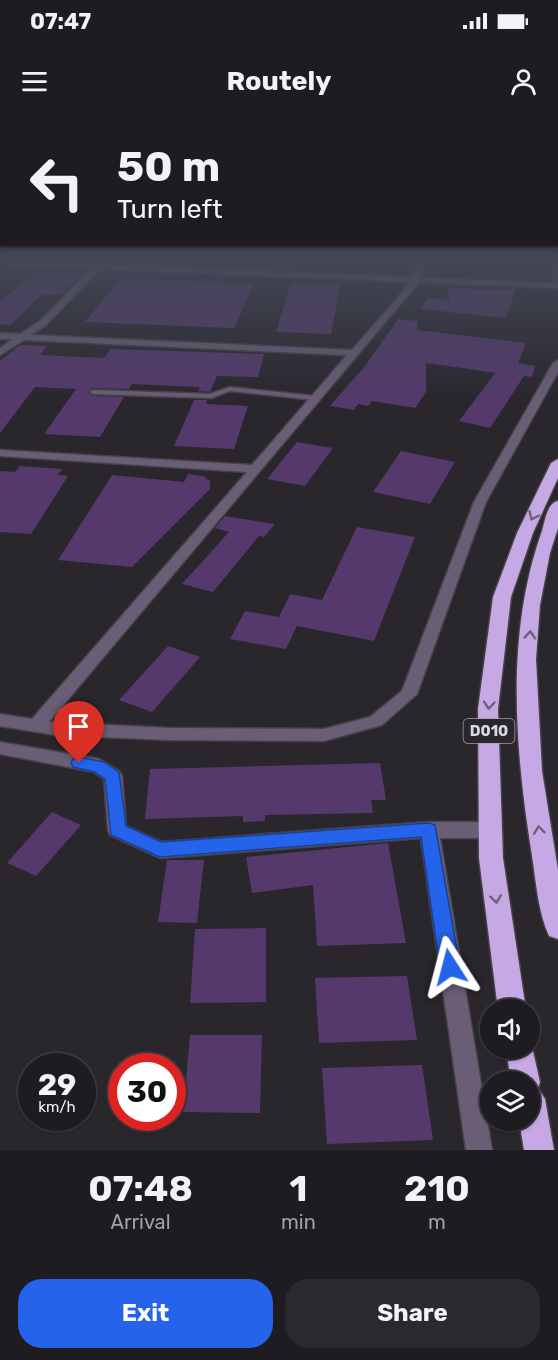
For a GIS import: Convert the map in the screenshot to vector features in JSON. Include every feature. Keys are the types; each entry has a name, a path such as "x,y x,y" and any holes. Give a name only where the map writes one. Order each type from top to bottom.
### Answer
{"highway":[{"name":"D010","path":"510,999 491,858 488,709 502,597 525,533 558,463"},
{"name":"D010","path":"558,505 546,534 535,585 529,639 528,710 533,786 542,859 558,928"},
{"path":"536,1131 539,1150"}],"street":[{"path":"0,352 43,323 58,308"},
{"path":"36,726 392,308"},
{"path":"0,336 354,353"},
{"path":"0,720 36,726 170,734 324,735 376,721 409,694 480,502 558,363"},
{"path":"0,453 255,469"},
{"path":"0,748 99,766 113,776 117,830 160,850 429,830 490,830"},
{"path":"429,830 479,1150"}],"lane":[{"path":"93,392 211,396 230,389 315,398"}],"building":[{"path":"0,308 28,308 10,325 0,324"},
{"path":"96,308 243,308 234,328 85,322"},
{"path":"283,308 336,308 331,334 276,332"},
{"path":"422,308 509,308 506,318"},
{"path":"398,319 418,321 417,330 526,343 518,363 535,366 532,377 524,376 490,428 459,421 495,373 463,368 426,363 426,392 415,408 372,401 368,406 358,404 354,410 330,406 365,366"},
{"path":"20,345 47,346 40,355 104,358 110,349 264,354 258,377 217,376 210,392 198,391 200,387 132,384 129,389 92,388 88,393 93,396 124,397 100,437 44,434 76,389 35,387 0,433 0,361"},
{"path":"194,400 207,400 206,404 248,406 234,449 174,446"},
{"path":"297,442 333,448 305,486 267,479"},
{"path":"401,451 455,462 430,504 373,492"},
{"path":"20,466 62,469 58,475 68,476 31,534 0,532 0,471 15,472"},
{"path":"188,474 203,476 210,481 210,489 132,567 58,560 112,475 184,482"},
{"path":"225,516 275,524 264,537 259,536 213,592 182,584 229,532 215,528"},
{"path":"357,527 415,537 374,641 297,626 286,649 230,639 245,611 279,617 290,594 322,600"},
{"path":"168,646 200,657 152,712 119,700"},
{"path":"380,763 386,800 371,800 373,813 265,815 265,821 243,822 243,816 145,819 150,769"},
{"path":"52,812 81,825 36,876 7,863"},
{"path":"388,843 406,943 317,946 313,885 252,893 246,857"},
{"path":"167,860 204,860 197,923 158,922"},
{"path":"266,928 266,1002 190,1003 195,929"},
{"path":"407,976 417,1040 319,1043 315,978"},
{"path":"190,1035 262,1035 260,1113 186,1112"},
{"path":"422,1065 433,1140 327,1144 322,1068"}],"route":[{"path":"79,763 99,766 113,776 117,830 160,850 429,830 450,967"}]}
